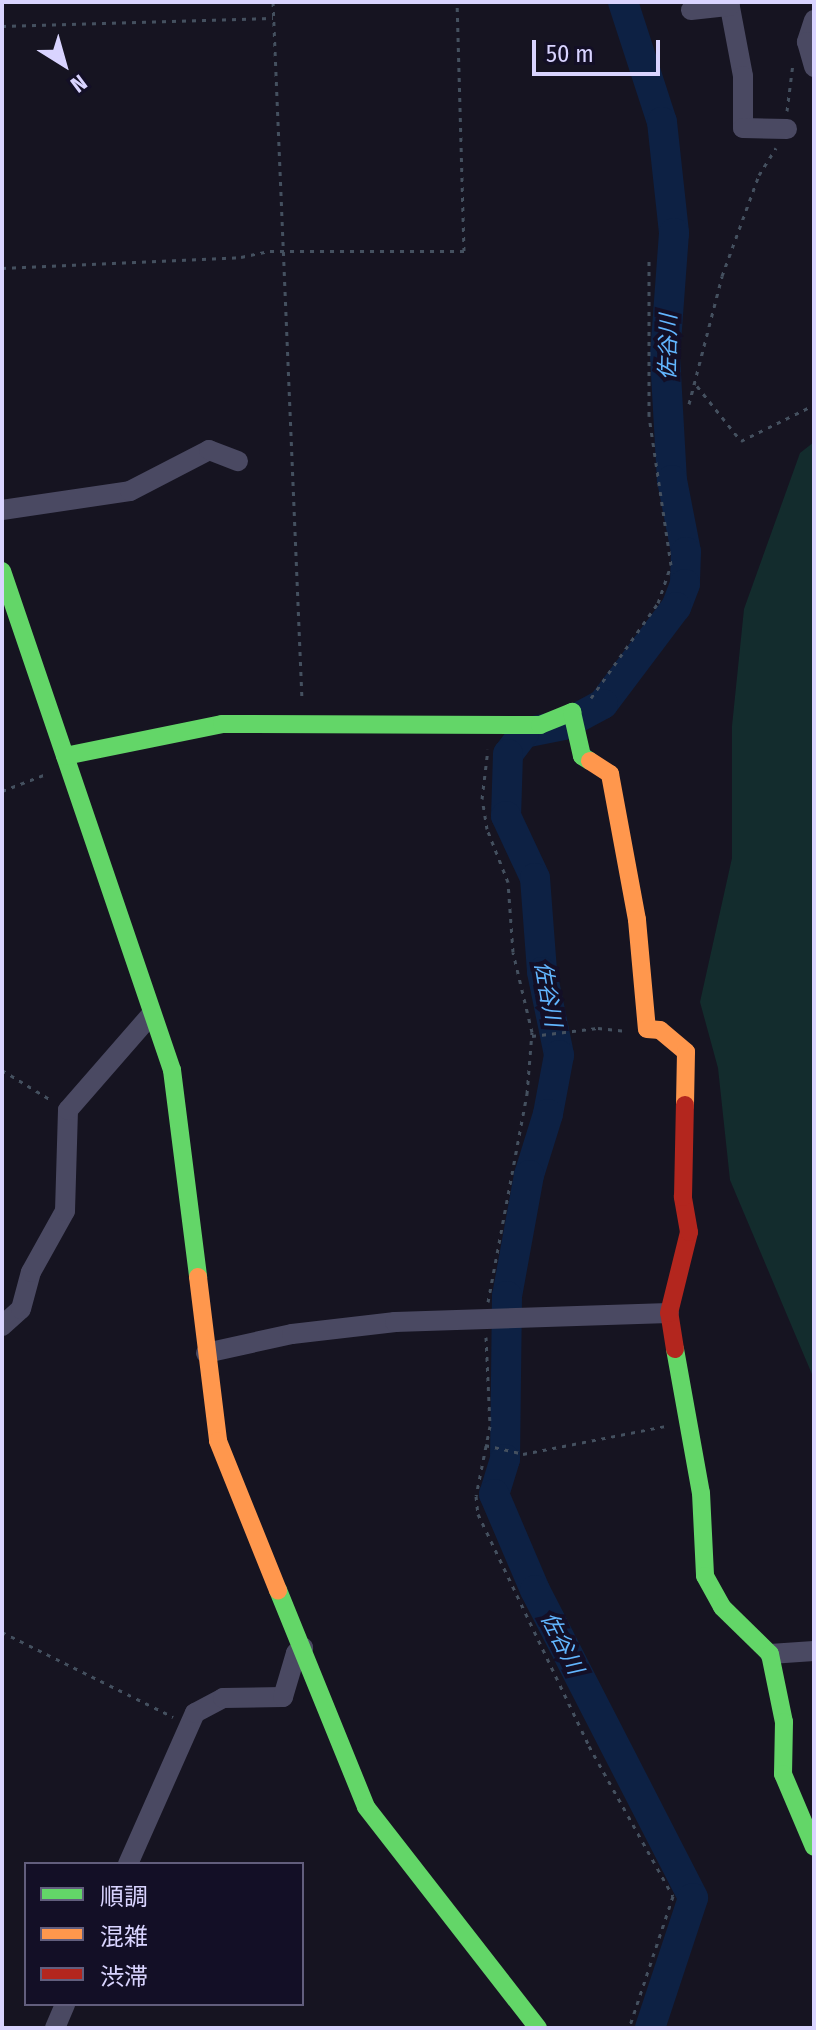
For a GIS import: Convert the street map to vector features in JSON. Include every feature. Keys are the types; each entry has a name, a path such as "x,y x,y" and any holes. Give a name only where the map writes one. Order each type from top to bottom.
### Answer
{"street":[{"path":"691,10 729,4 743,76 743,128 787,129"},
{"path":"814,20 807,42 814,67"},
{"path":"2,510 130,491 209,450 238,461"},
{"path":"2,571 172,1070 218,1441 366,1807 538,2028"},
{"path":"67,761 222,724 304,721 540,725 572,712 582,756 610,774 637,920 647,1029 660,1030 686,1052 683,1197 689,1232 669,1313 689,1412 705,1576 722,1607 770,1654 784,1722 783,1774 814,1847"},
{"path":"2,1326 21,1309 31,1272 65,1211 68,1110 151,1015"},
{"path":"206,1353 292,1334 485,1317 669,1313"},
{"path":"129,1862 195,1713 223,1698 283,1697 296,1653 303,1648"},
{"path":"770,1654 814,1651"},
{"path":"55,2028 64,2006"}],"path":[{"path":"273,2 284,253 289,472 304,721"},
{"path":"2,268 284,253 464,251 457,2"},
{"path":"2,26 273,18"},
{"path":"689,404 697,386 722,276 759,175 787,129 795,55 807,42"},
{"path":"572,712 585,707 658,603 671,565 649,416 649,260"},
{"path":"697,386 741,441 814,405"},
{"path":"489,724 482,799 487,829 508,882 513,952 532,1036 527,1094 485,1317 490,1426 476,1496 481,1522 589,1746 618,1790 645,1854 673,1896 629,2028"},
{"path":"2,791 67,761"},
{"path":"532,1036 647,1029"},
{"path":"2,1070 68,1110"},
{"path":"485,1445 523,1454 571,1448 673,1424 689,1412"},
{"path":"2,1632 143,1699 189,1728"}],"green space":[{"path":"814,442 814,1379 730,1180 718,1068 700,1002 732,858 732,726 744,609 800,453"}],"waterway":[{"name":"佐谷川","path":"623,2 662,122 674,233 665,356 672,480 686,552 685,584 676,607 603,704 564,725 524,733 508,754 506,816 535,878 542,972 559,1055 548,1114 529,1175 507,1296 505,1459 494,1494 535,1590 693,1898 650,2028"}],"traffic: fast":[{"path":"2,571 172,1070 198,1277"},
{"path":"65,756 222,724 540,725 572,712 582,756 590,761"},
{"path":"675,1349 701,1493 705,1576 722,1607 770,1654 784,1722 783,1774 814,1847"},
{"path":"278,1590 366,1807 538,2028"}],"traffic: slow":[{"path":"590,761 610,774 637,920 647,1029 660,1030 686,1052 685,1105"},
{"path":"198,1277 218,1441 278,1590"}],"traffic: jam":[{"path":"675,1349 669,1313 689,1232 683,1197 685,1105"}]}
